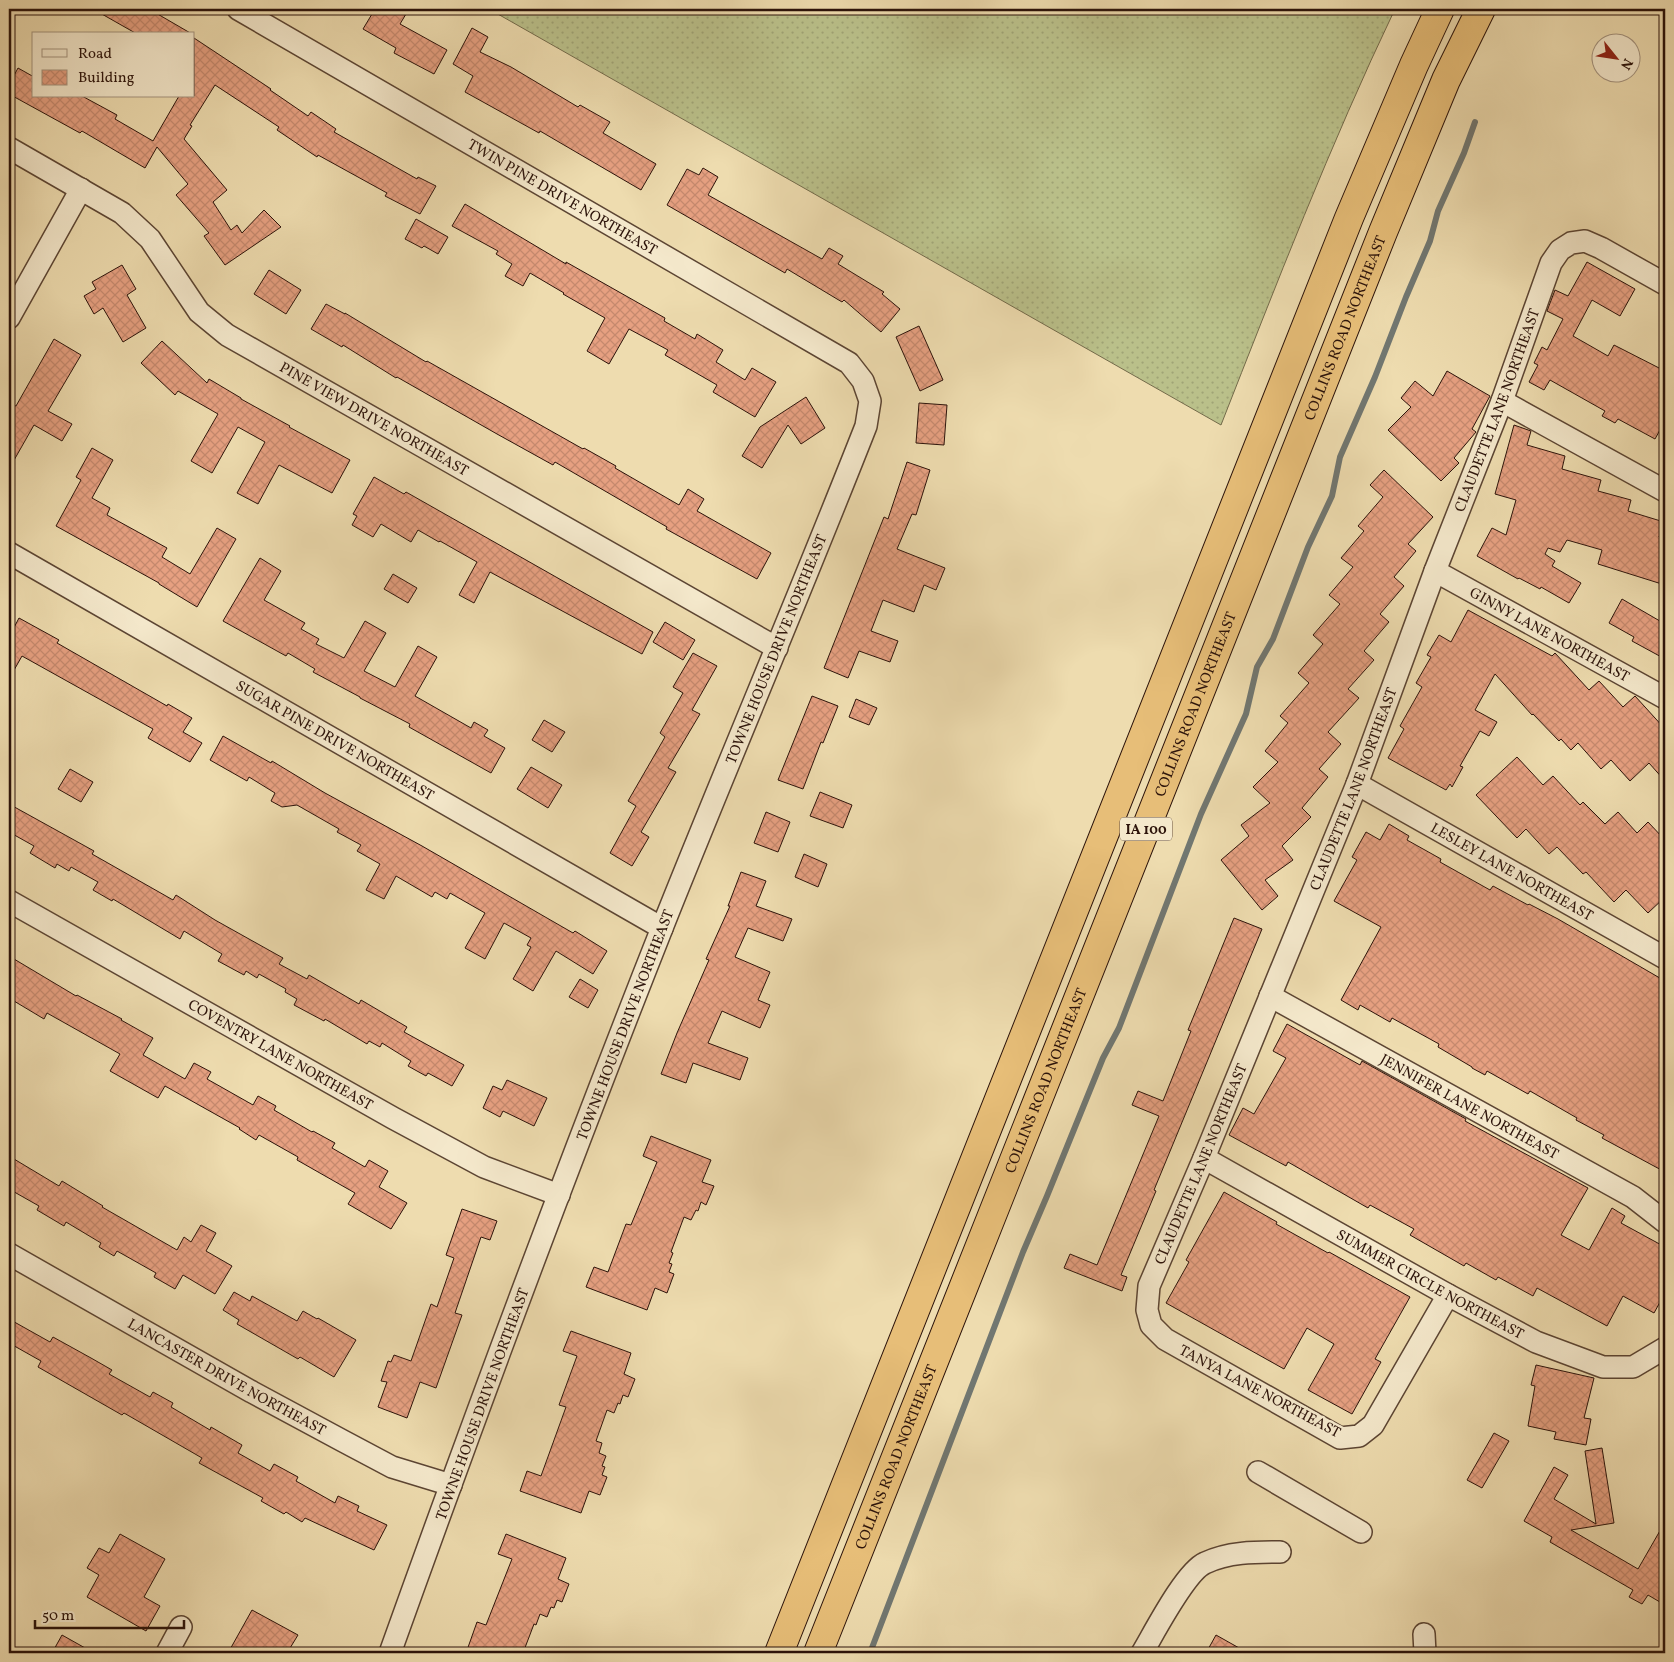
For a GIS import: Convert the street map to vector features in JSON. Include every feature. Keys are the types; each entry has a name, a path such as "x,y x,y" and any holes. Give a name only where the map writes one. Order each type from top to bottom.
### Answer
{"highway":[{"name":"IA 100","path":"779,1653 1349,218 1440,9"},
{"name":"COLLINS ROAD NORTHEAST","path":"818,1653 1383,232 1446,80 1481,9"}],"street":[{"name":"TWIN PINE DRIVE NORTHEAST","path":"238,9 849,363 863,381 870,401"},
{"name":"PINE VIEW DRIVE NORTHEAST","path":"9,148 122,213 150,239 198,312 227,335 777,648"},
{"path":"9,318 81,190"},
{"name":"CLAUDETTE LANE NORTHEAST","path":"1151,1325 1147,1310 1149,1286 1204,1158 1357,784 1436,571 1502,401 1551,263 1560,250 1571,243 1585,241 1665,284"},
{"name":"TOWNE HOUSE DRIVE NORTHEAST","path":"390,1653 559,1195 662,928 866,426 870,401"},
{"path":"1502,401 1665,491"},
{"name":"SUGAR PINE DRIVE NORTHEAST","path":"9,553 662,928"},
{"name":"GINNY LANE NORTHEAST","path":"1436,571 1665,698"},
{"name":"LESLEY LANE NORTHEAST","path":"1357,784 1665,958"},
{"name":"COVENTRY LANE NORTHEAST","path":"9,901 475,1163 559,1195"},
{"name":"JENNIFER LANE NORTHEAST","path":"1270,996 1633,1197 1665,1222"},
{"name":"SUMMER CIRCLE NORTHEAST","path":"1204,1158 1448,1295 1490,1324 1603,1367 1633,1367 1665,1348"},
{"name":"LANCASTER DRIVE NORTHEAST","path":"9,1254 351,1446 392,1467 451,1485"},
{"name":"TANYA LANE NORTHEAST","path":"1151,1325 1165,1339 1340,1438 1359,1436 1373,1425 1448,1295"},
{"path":"1258,1472 1360,1532"},
{"path":"1142,1653 1181,1587 1202,1563 1241,1552 1280,1552"},
{"path":"167,1653 181,1627"}],"green space":[{"path":"489,9 1395,9 1326,163 1221,425"}],"building":[{"path":"93,9 149,9 189,32 133,32"},
{"path":"375,9 409,9 400,24 447,50 434,74 394,53 396,48 363,29"},
{"path":"472,28 488,37 480,52 511,67 578,107 580,105 610,122 603,133 656,164 641,190 540,131 539,133 465,92 473,76 453,64"},
{"path":"195,39 308,116 311,112 336,129 334,132 417,179 418,177 436,186 420,214 385,196 387,193 318,155 317,157 277,130 279,127 215,85 190,125 192,126 184,139 227,190 213,202 231,230 237,225 242,233 264,210 281,227 225,265 204,236 209,233 176,195 188,184 157,147 145,168 82,131 80,133 9,94 9,85 18,68 32,76 32,98 86,98 117,115 115,119 153,141 178,98 195,98"},
{"path":"703,168 718,177 708,195 822,259 829,248 843,256 838,264 884,292 882,294 900,309 881,332 844,300 842,302 787,269 785,273 667,205 687,169 699,175"},
{"path":"465,204 566,264 566,262 665,318 664,321 695,339 697,334 723,350 716,362 745,380 752,368 776,382 755,417 713,392 717,385 665,355 668,350 629,329 609,364 587,351 605,318 530,273 523,286 505,276 512,264 496,254 498,251 452,226"},
{"path":"416,219 448,237 438,254 405,239"},
{"path":"1587,262 1635,289 1620,316 1592,300 1573,336 1608,356 1614,345 1665,371 1665,421 1655,439 1618,419 1615,423 1602,416 1605,411 1550,380 1544,390 1529,382 1538,365 1534,363 1542,347 1547,350 1563,319 1547,311 1555,290 1568,296"},
{"path":"122,265 136,289 127,295 146,328 123,342 103,308 94,314 84,296 96,289 92,282"},
{"path":"269,270 301,290 286,314 254,294"},
{"path":"326,304 345,313 426,362 616,466 615,468 679,505 688,489 704,499 697,511 771,553 757,579 666,529 667,527 555,462 553,465 396,378 343,345 342,347 311,329"},
{"path":"919,326 943,380 920,391 896,337"},
{"path":"54,339 81,355 48,411 72,424 62,441 34,425 9,469 9,413 13,405 16,406"},
{"path":"162,341 207,383 209,379 289,427 350,460 332,493 279,465 258,504 237,493 265,442 238,427 212,473 191,461 218,414 178,391 175,395 141,363"},
{"path":"1447,371 1490,396 1472,429 1476,432 1454,458 1459,463 1441,481 1388,430 1411,407 1401,398 1415,381 1433,396"},
{"path":"806,397 825,428 801,444 788,425 762,468 742,456 760,427"},
{"path":"919,403 947,405 944,445 916,443"},
{"path":"1514,425 1531,431 1527,445 1565,456 1562,469 1601,480 1598,491 1631,500 1628,511 1664,522 1659,537 1665,538 1665,585 1598,564 1602,550 1567,540 1560,552 1548,548 1545,554 1555,561 1552,566 1581,583 1569,603 1541,587 1540,589 1518,579 1477,556 1492,528 1506,535 1516,500 1495,494"},
{"path":"92,448 113,460 92,498 110,508 107,515 167,548 162,557 190,574 217,528 236,539 197,607 159,583 56,526 81,480 76,477"},
{"path":"907,462 930,470 916,515 912,514 897,549 945,568 936,590 924,585 914,612 883,600 871,631 898,641 890,662 859,651 848,678 824,668 884,517 888,519"},
{"path":"1384,470 1433,517 1408,544 1416,551 1394,577 1404,586 1380,614 1389,622 1364,651 1374,660 1348,689 1359,698 1328,732 1341,744 1319,769 1328,777 1302,808 1311,817 1282,846 1293,860 1265,880 1278,896 1262,910 1221,860 1249,836 1241,825 1270,803 1253,787 1278,762 1265,751 1288,723 1280,716 1309,683 1298,673 1323,644 1313,635 1340,604 1329,595 1353,567 1341,558 1364,531 1358,526 1383,497 1370,485"},
{"path":"374,477 404,494 406,492 653,632 642,654 490,572 474,603 459,595 477,562 418,530 411,542 381,524 373,537 352,525 357,516 353,514"},
{"path":"260,558 281,571 264,600 305,623 301,629 319,639 316,644 344,658 365,621 386,633 364,671 395,687 418,646 437,657 415,696 471,728 474,722 488,730 484,736 505,748 491,773 409,727 410,724 313,672 315,669 288,653 286,656 223,621"},
{"path":"393,574 417,588 408,603 384,589"},
{"path":"1622,599 1665,624 1665,659 1632,641 1634,637 1609,623"},
{"path":"1468,610 1552,656 1555,653 1589,690 1599,681 1623,707 1635,696 1665,729 1665,781 1649,763 1630,781 1611,760 1601,769 1578,743 1571,750 1561,739 1559,741 1532,715 1495,674 1475,710 1497,722 1489,736 1480,731 1460,766 1463,767 1452,787 1450,784 1446,790 1388,758 1404,729 1400,726 1422,687 1416,683 1431,657 1427,655 1439,635 1451,642"},
{"path":"19,618 59,640 57,643 167,706 168,704 192,718 183,732 202,743 190,762 148,738 153,729 22,656 9,679 9,637"},
{"path":"665,622 695,640 683,660 653,642"},
{"path":"693,653 717,666 692,710 700,714 668,768 676,772 641,832 649,837 632,866 610,853 636,806 628,801 665,737 660,733 683,693 673,687"},
{"path":"812,696 838,706 823,743 821,742 803,789 778,780"},
{"path":"856,699 877,708 869,725 849,717"},
{"path":"544,720 565,732 552,752 532,740"},
{"path":"223,736 271,763 272,761 325,793 422,846 573,933 575,931 607,951 593,974 556,951 533,991 513,979 531,947 527,945 531,938 504,923 485,959 465,948 485,913 450,893 447,899 435,892 432,897 396,876 384,899 366,890 380,864 357,851 361,845 337,832 339,829 297,805 282,807 271,801 275,793 249,777 247,781 210,760"},
{"path":"1517,757 1543,785 1553,776 1580,805 1583,802 1605,824 1618,812 1637,833 1648,822 1665,840 1665,897 1648,913 1626,890 1614,902 1586,872 1583,874 1557,847 1549,854 1526,829 1517,838 1476,795"},
{"path":"531,767 562,785 548,808 517,789"},
{"path":"70,769 93,782 81,802 58,789"},
{"path":"820,792 852,805 843,828 810,816"},
{"path":"9,804 94,851 92,854 173,900 176,895 215,920 283,958 279,964 307,979 309,975 359,1004 361,1000 407,1027 404,1032 464,1065 452,1086 428,1073 426,1076 408,1066 411,1061 382,1043 380,1047 369,1041 367,1044 325,1019 324,1021 294,1005 297,999 285,992 286,989 259,974 257,978 246,971 244,975 218,961 222,954 184,931 180,939 113,899 112,901 93,890 98,882 71,867 69,871 57,864 55,868 30,853 34,846 9,832"},
{"path":"766,812 790,822 778,852 754,843"},
{"path":"1389,824 1409,836 1407,840 1441,859 1440,862 1490,890 1493,886 1558,919 1665,981 1665,1172 1602,1138 1604,1135 1530,1091 1528,1094 1487,1071 1485,1075 1438,1047 1439,1044 1392,1018 1390,1022 1360,1005 1358,1010 1341,1000 1381,927 1334,901 1357,860 1352,857 1366,832 1380,840"},
{"path":"804,854 827,864 818,887 795,877"},
{"path":"741,872 766,881 756,906 792,919 783,941 748,928 735,957 770,972 758,1000 770,1005 760,1028 722,1011 708,1043 748,1058 740,1080 693,1063 686,1083 661,1074 709,960 706,959 730,906 728,906"},
{"path":"1234,918 1262,929 1154,1190 1156,1191 1121,1275 1127,1277 1122,1291 1064,1268 1070,1254 1097,1265 1159,1116 1132,1105 1138,1091 1163,1101 1191,1031 1188,1030"},
{"path":"14,959 76,996 122,1019 153,1038 143,1055 185,1079 194,1063 211,1072 207,1079 253,1105 258,1096 276,1106 274,1110 335,1143 332,1148 365,1167 369,1160 388,1171 379,1187 407,1203 391,1229 348,1204 355,1193 297,1160 298,1157 259,1135 256,1140 240,1128 165,1086 158,1098 110,1071 120,1054 47,1013 44,1019 9,998 9,968"},
{"path":"580,979 598,990 588,1008 569,997"},
{"path":"1287,1024 1360,1065 1362,1061 1466,1119 1465,1121 1588,1188 1561,1235 1589,1250 1612,1208 1625,1216 1621,1223 1665,1247 1665,1293 1654,1313 1623,1296 1607,1326 1537,1288 1533,1296 1498,1277 1496,1280 1466,1263 1464,1266 1410,1235 1414,1229 1370,1205 1368,1208 1288,1162 1286,1166 1229,1135 1243,1108 1254,1114 1286,1058 1273,1051"},
{"path":"507,1080 547,1098 534,1126 503,1111 500,1117 483,1108 493,1086 502,1090"},
{"path":"651,1136 711,1160 702,1182 714,1186 706,1205 701,1202 698,1211 696,1210 691,1220 684,1217 671,1252 673,1253 669,1263 672,1264 669,1272 674,1274 667,1293 655,1288 647,1310 586,1287 594,1267 608,1272 626,1224 631,1225 657,1162 643,1156"},
{"path":"9,1156 59,1186 62,1181 102,1207 177,1250 184,1237 191,1242 201,1225 216,1233 206,1251 232,1266 215,1294 183,1275 175,1289 154,1277 156,1273 117,1251 114,1256 99,1247 101,1243 66,1222 64,1226 37,1210 39,1206 9,1189"},
{"path":"1224,1192 1277,1222 1276,1224 1410,1297 1375,1359 1381,1362 1352,1414 1308,1390 1334,1344 1307,1328 1284,1369 1166,1303 1189,1262 1186,1260"},
{"path":"462,1209 497,1221 490,1240 481,1237 455,1313 462,1315 436,1388 420,1382 407,1418 378,1407 387,1382 381,1381 388,1361 391,1362 394,1355 411,1361 431,1304 437,1307 454,1258 446,1255"},
{"path":"234,1292 250,1301 252,1296 297,1321 303,1311 356,1340 334,1377 237,1324 239,1320 223,1310"},
{"path":"9,1319 50,1342 53,1337 91,1358 112,1370 109,1374 150,1397 153,1392 173,1403 171,1407 210,1430 211,1427 242,1445 238,1453 270,1471 274,1464 298,1477 296,1481 335,1503 338,1496 359,1506 357,1511 387,1525 374,1550 305,1518 302,1522 286,1512 284,1514 261,1501 263,1498 199,1463 202,1458 124,1413 122,1415 38,1367 41,1361 9,1343"},
{"path":"571,1331 631,1353 624,1374 635,1379 628,1397 623,1395 614,1413 607,1410 596,1441 602,1443 599,1453 606,1456 602,1466 605,1467 602,1475 607,1477 600,1495 589,1491 581,1513 520,1491 527,1471 541,1476 566,1407 559,1405 577,1356 563,1351"},
{"path":"1536,1365 1594,1378 1584,1418 1591,1419 1586,1445 1554,1439 1556,1432 1528,1426 1535,1386 1531,1385"},
{"path":"1494,1433 1509,1441 1482,1488 1467,1480"},
{"path":"1602,1448 1614,1523 1571,1530 1638,1569 1665,1522 1665,1605 1648,1595 1642,1604 1629,1597 1633,1590 1550,1542 1552,1537 1524,1521 1554,1467 1568,1475 1554,1499 1596,1524 1585,1451"},
{"path":"120,1534 165,1559 144,1597 160,1606 146,1631 87,1597 99,1575 87,1568 99,1548 109,1553"},
{"path":"506,1534 566,1558 558,1579 569,1584 562,1602 557,1600 554,1608 551,1607 547,1617 540,1614 536,1625 534,1624 523,1653 466,1653 477,1622 486,1625 512,1559 498,1554"},
{"path":"252,1610 298,1635 287,1653 228,1653"},
{"path":"62,1635 94,1653 52,1653"},
{"path":"1216,1635 1248,1653 1206,1653"}],"waterway":[{"path":"870,1653 1023,1252 1103,1058 1119,1028 1201,814 1246,714 1257,667 1273,639 1308,547 1332,496 1340,457 1375,377 1430,241 1438,211 1464,153 1475,122"}]}
